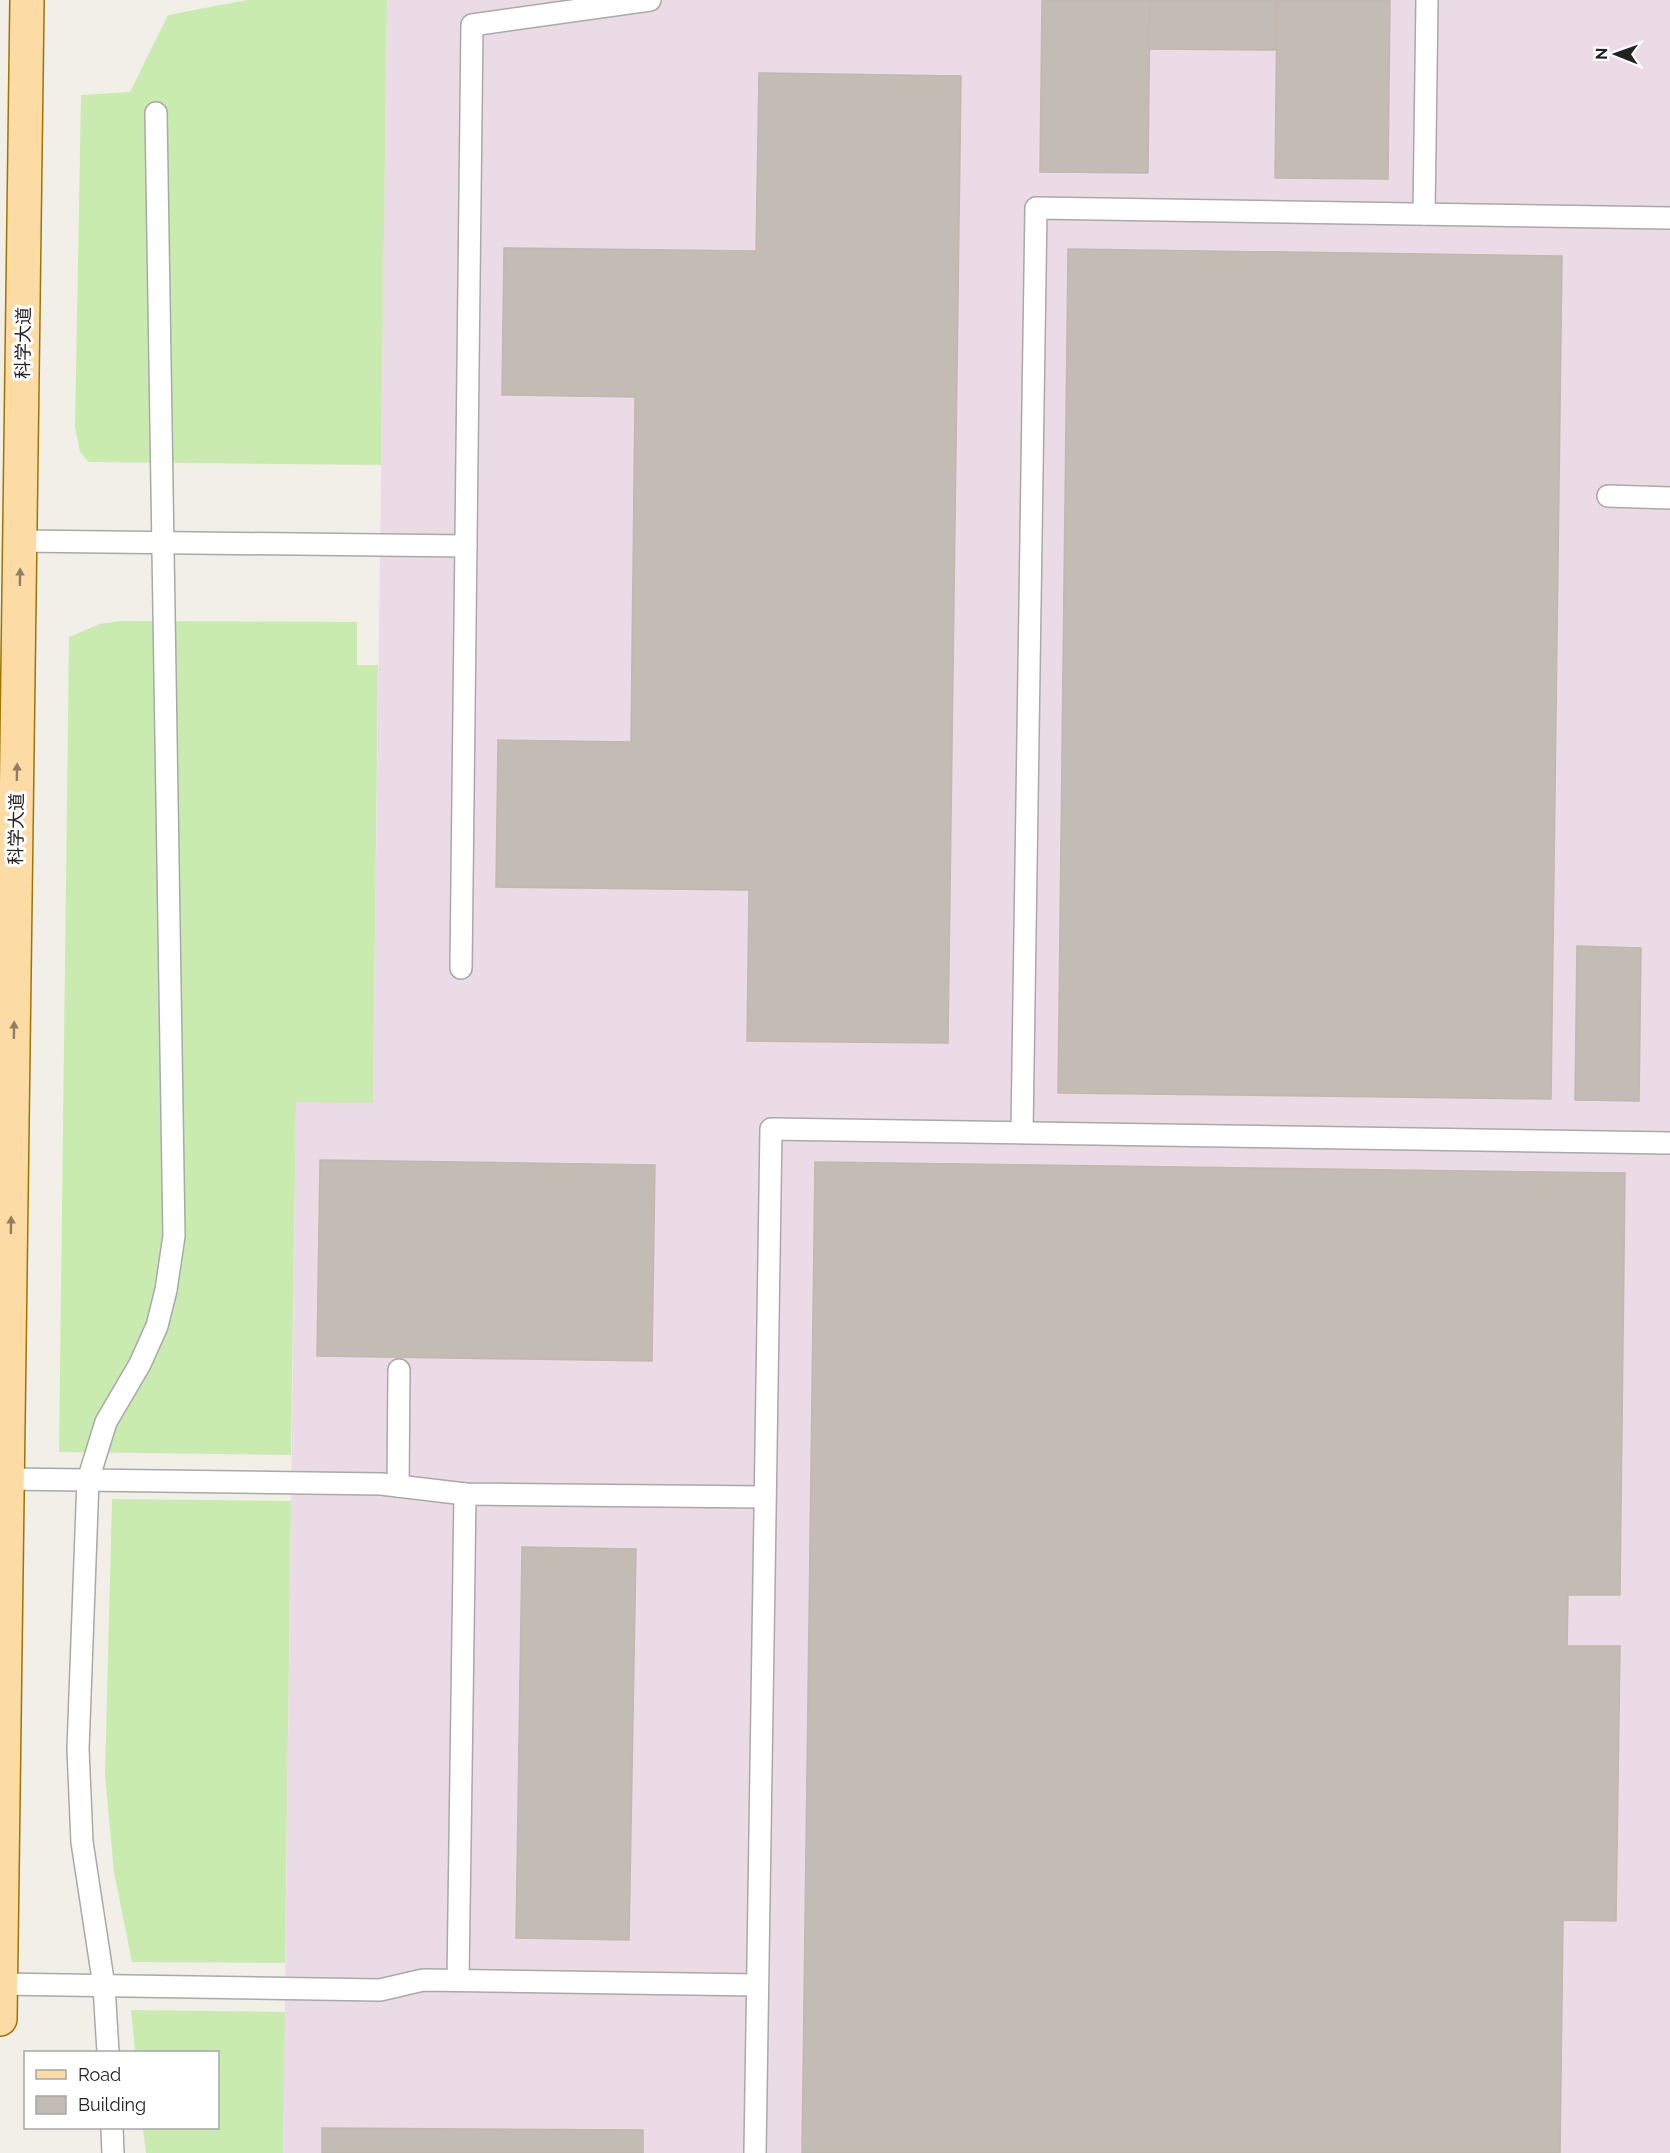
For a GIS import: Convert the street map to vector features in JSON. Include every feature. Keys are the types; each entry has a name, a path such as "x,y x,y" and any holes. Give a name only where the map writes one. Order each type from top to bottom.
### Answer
{"main road":[{"name":"科学大道","path":"0,2019 27,0"}],"lane":[{"path":"461,968 472,25 650,0"},
{"path":"1424,214 1427,0"},
{"path":"108,2051 104,1986 82,1842 78,1749 88,1480 106,1422 140,1364 157,1326 166,1290 174,1236 156,113"},
{"path":"1022,1132 1036,208 1670,218"},
{"path":"1608,496 1670,498"},
{"path":"20,541 466,546"},
{"path":"754,2153 771,1129 1670,1143"},
{"path":"398,1486 399,1370"},
{"path":"7,1479 381,1484 465,1494 765,1497"},
{"path":"458,1980 465,1494"},
{"path":"0,1984 380,1990 423,1980 757,1985"},
{"path":"112,2129 113,2153"}],"shaded area":[{"path":"387,0 1670,0 1670,2153 283,2153 296,1102 373,1102"}],"green space":[{"path":"247,0 387,0 381,465 89,462 80,452 75,427 81,95 130,92 168,15"},
{"path":"121,621 357,622 357,665 378,665 373,1103 296,1102 291,1455 59,1452 69,637 100,624"},
{"path":"112,1499 291,1501 285,1963 132,1962 114,1872 105,1775"},
{"path":"131,2010 285,2012 283,2153 146,2153 143,2129 219,2129 219,2051 135,2051"}],"building":[{"path":"1042,0 1150,0 1148,173 1040,172"},
{"path":"1150,0 1277,0 1276,50 1149,49"},
{"path":"1277,0 1390,0 1388,179 1275,178"},
{"path":"759,73 961,76 948,1043 747,1041 749,890 496,887 498,740 631,742 635,397 502,395 504,248 756,251"},
{"path":"1068,249 1562,256 1551,1099 1058,1093"},
{"path":"1577,946 1641,948 1639,1101 1575,1100"},
{"path":"320,1160 655,1165 652,1361 317,1356"},
{"path":"815,1162 1625,1173 1620,1595 1568,1595 1567,1646 1620,1646 1616,1921 1563,1920 1560,2153 802,2153"},
{"path":"522,1547 636,1549 629,1940 516,1938"},
{"path":"322,2128 643,2130 643,2153 322,2153"}]}
